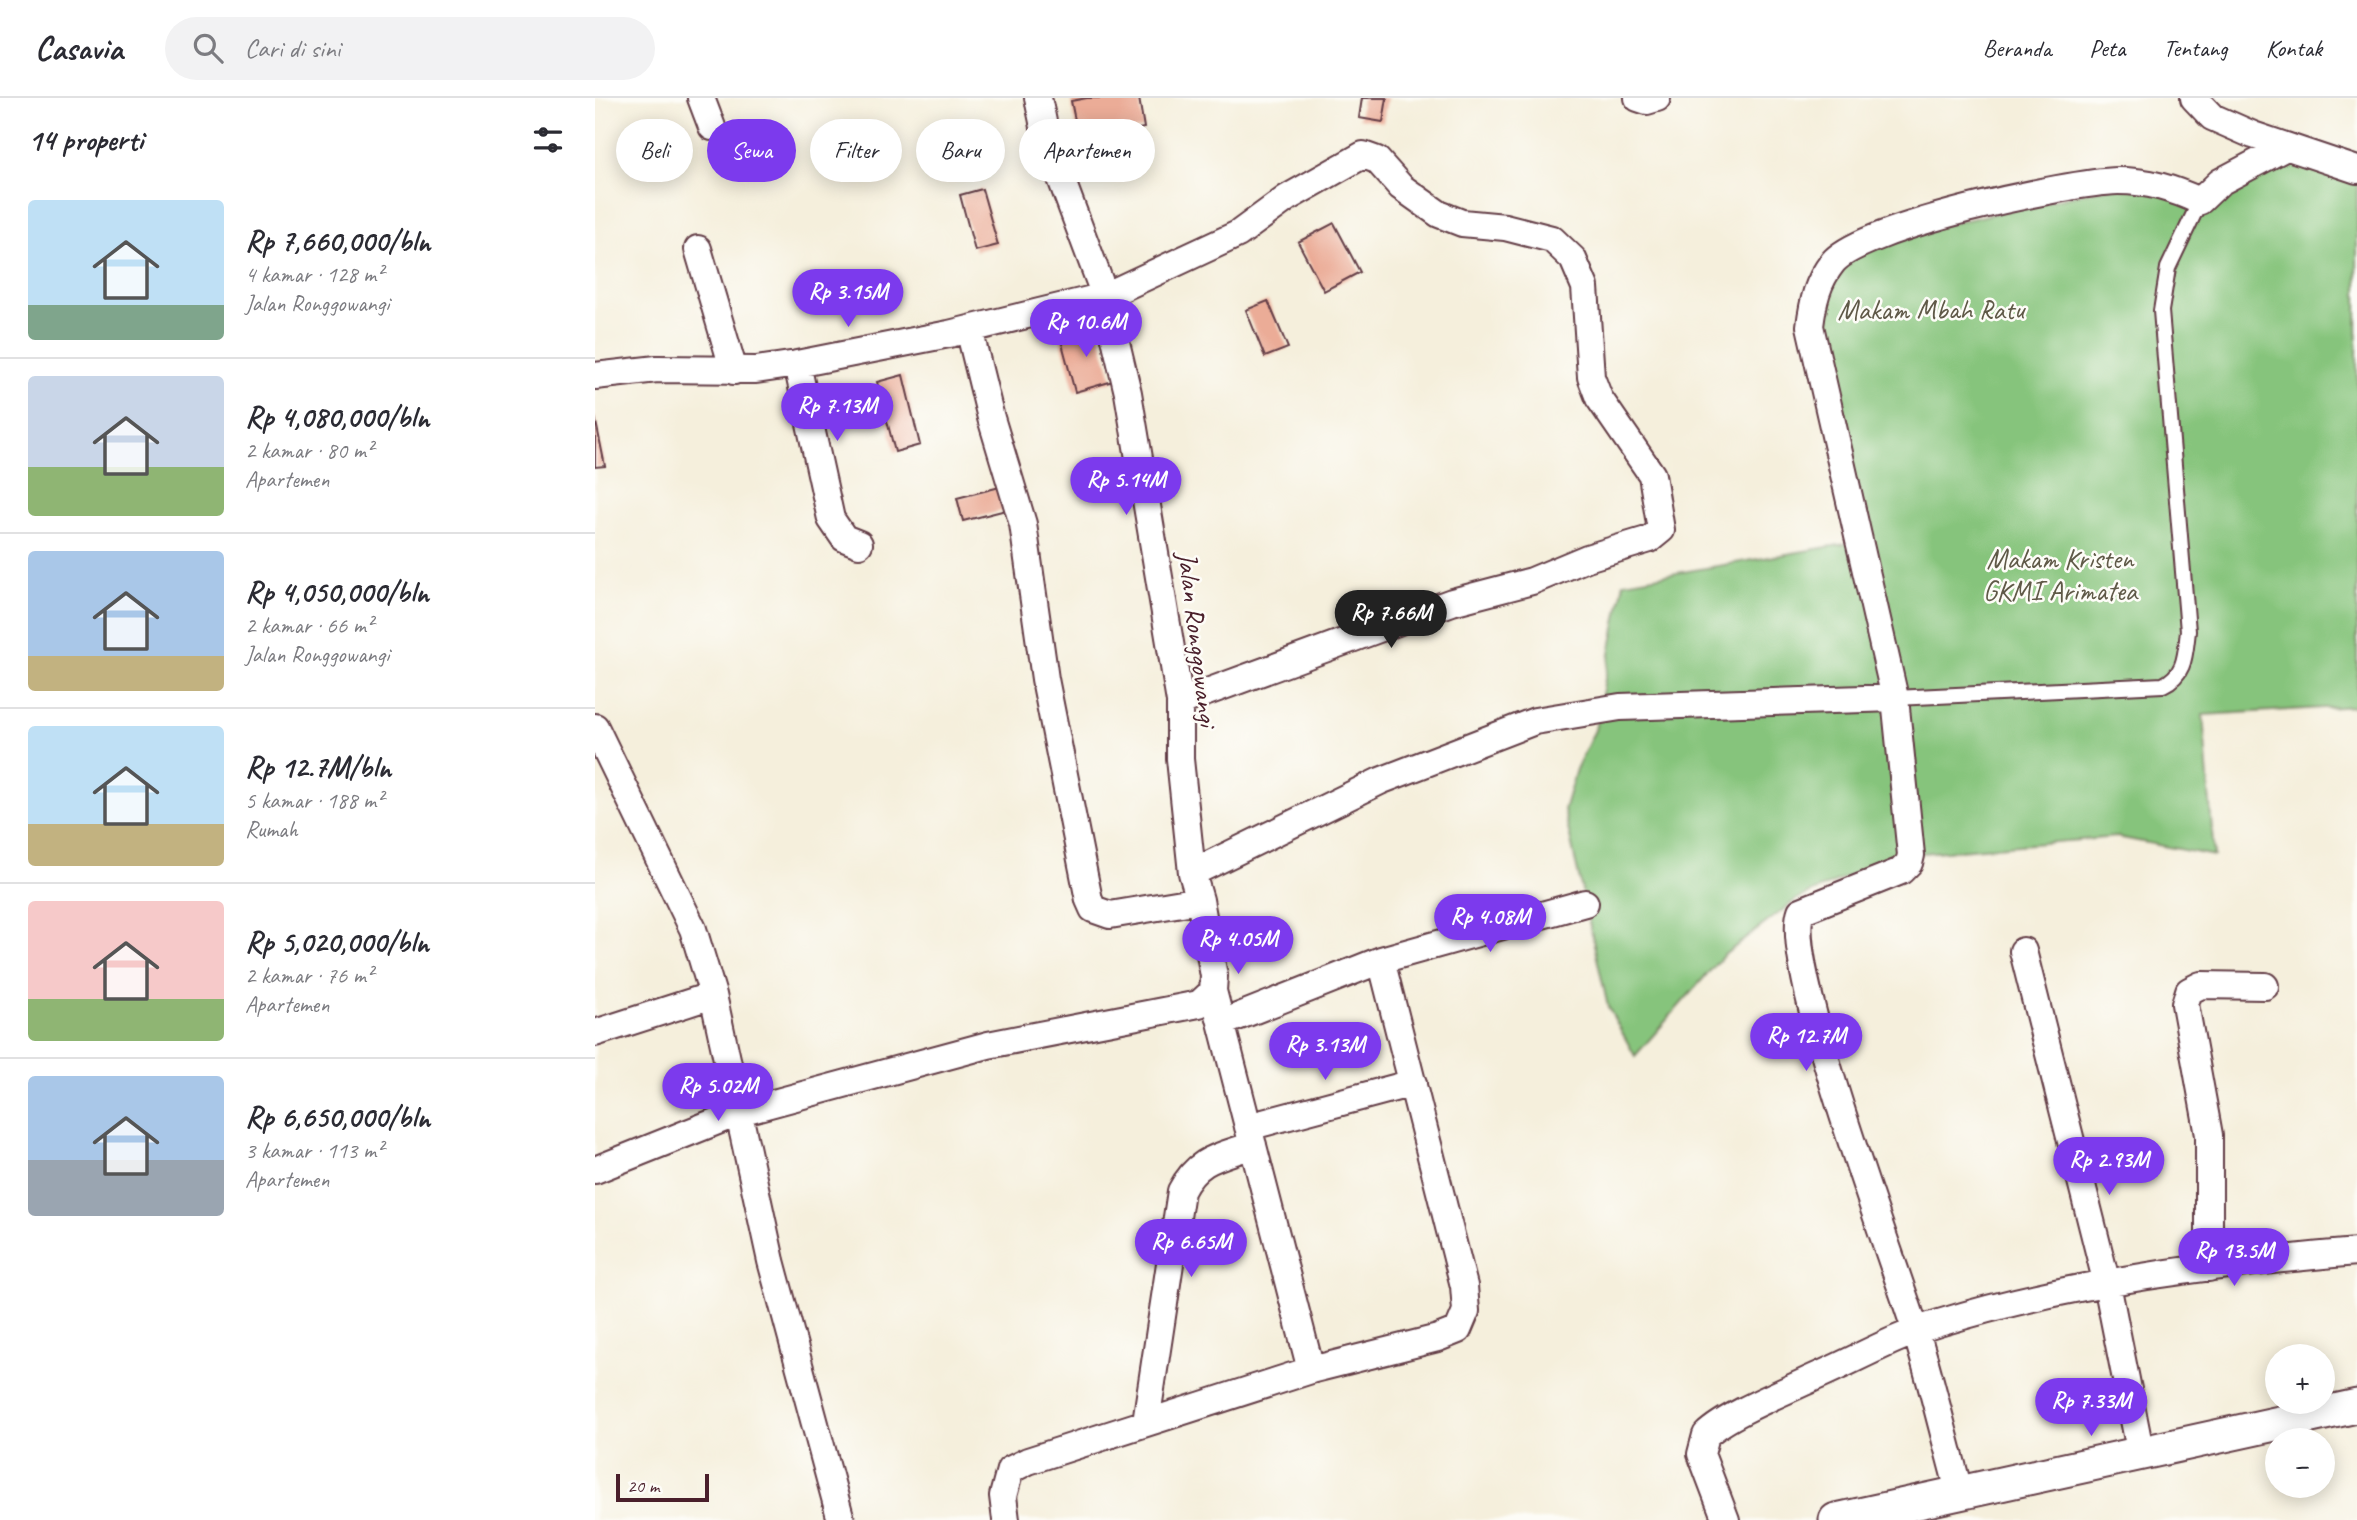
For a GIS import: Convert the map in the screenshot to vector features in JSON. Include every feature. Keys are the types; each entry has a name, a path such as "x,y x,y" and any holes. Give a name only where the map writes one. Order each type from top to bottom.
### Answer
{"street":[{"path":"701,98 709,119"},
{"name":"Jalan Ronggowangi","path":"1038,98 1047,141 1105,296 1128,393 1180,702 1180,759 1192,873 1200,900 1214,976 1213,991 1311,1370"},
{"path":"1638,98 1647,101 1657,98"},
{"path":"2194,98 2212,117 2357,170"},
{"path":"1960,1494 1916,1332 1815,1026 1798,933 1801,911 1812,904 1901,871 1909,863 1910,843 1895,698 1809,326 1814,292 1834,261 1860,243 1881,234 2046,190 2118,181 2160,184 2200,201 2220,181 2286,146"},
{"path":"595,376 657,369 734,370 797,364 969,329 1105,296 1238,234 1287,198 1355,158 1371,156 1401,187 1440,214 1462,223 1505,227 1552,239 1573,260 1585,287 1591,377 1599,398 1653,475 1661,530 1650,539 1532,581 1452,602 1180,702"},
{"path":"698,249 734,370"},
{"path":"969,329 991,418 1023,524 1045,679 1089,900 1093,909 1110,915 1200,900"},
{"path":"797,364 831,519 844,538 859,544"},
{"path":"1192,873 1380,781 1535,721 1620,707 1895,698"},
{"path":"595,727 693,929 713,995 771,1261 841,1520"},
{"path":"1222,1023 1381,960 1585,903"},
{"path":"2024,951 2107,1284 2141,1455"},
{"path":"1006,1520 1003,1496 1010,1470 1028,1461 1311,1370 1438,1339 1458,1330 1466,1311 1464,1286 1381,960"},
{"path":"2209,1268 2209,1135 2188,1030 2185,997 2192,988 2201,985 2265,986"},
{"path":"595,1170 740,1112 988,1045 1184,1008 1207,999 1213,991"},
{"path":"595,1033 713,995"},
{"path":"1146,1422 1181,1191 1191,1172 1250,1136 1413,1083"},
{"path":"1726,1520 1701,1454 1702,1441 1710,1431 1775,1396 1916,1332 2025,1300 2107,1284 2209,1268 2357,1252"},
{"path":"1836,1520 2357,1406"}],"lane":[{"path":"1895,698 2162,685 2176,678 2184,663 2188,631 2161,312 2168,268 2200,201"}],"green space":[{"name":"Makam Kristen GKMI Arimatea","path":"2286,154 2357,181 2357,706 2203,715 2214,856 2117,837 1897,855 1797,899 1723,956 1635,1056 1608,1007 1564,810 1576,769 1595,730 1624,582 1863,541 1817,294 1862,244 2118,185 2205,204"}],"building":[{"path":"1087,98 1139,98 1142,119 1075,119 1071,101"},
{"path":"1362,98 1387,98 1383,122 1359,118"},
{"path":"982,189 998,245 975,251 960,195"},
{"path":"1334,223 1360,272 1324,291 1298,242"},
{"path":"1268,301 1288,348 1265,357 1246,310"},
{"path":"1097,325 1113,381 1075,392 1060,336"},
{"path":"903,375 920,445 895,452 877,382"},
{"path":"595,417 605,466 595,467"},
{"path":"1000,487 1006,510 963,521 957,498"}],"park label":[{"name":"Makam Mbah Ratu","path":"1931,309"}]}
